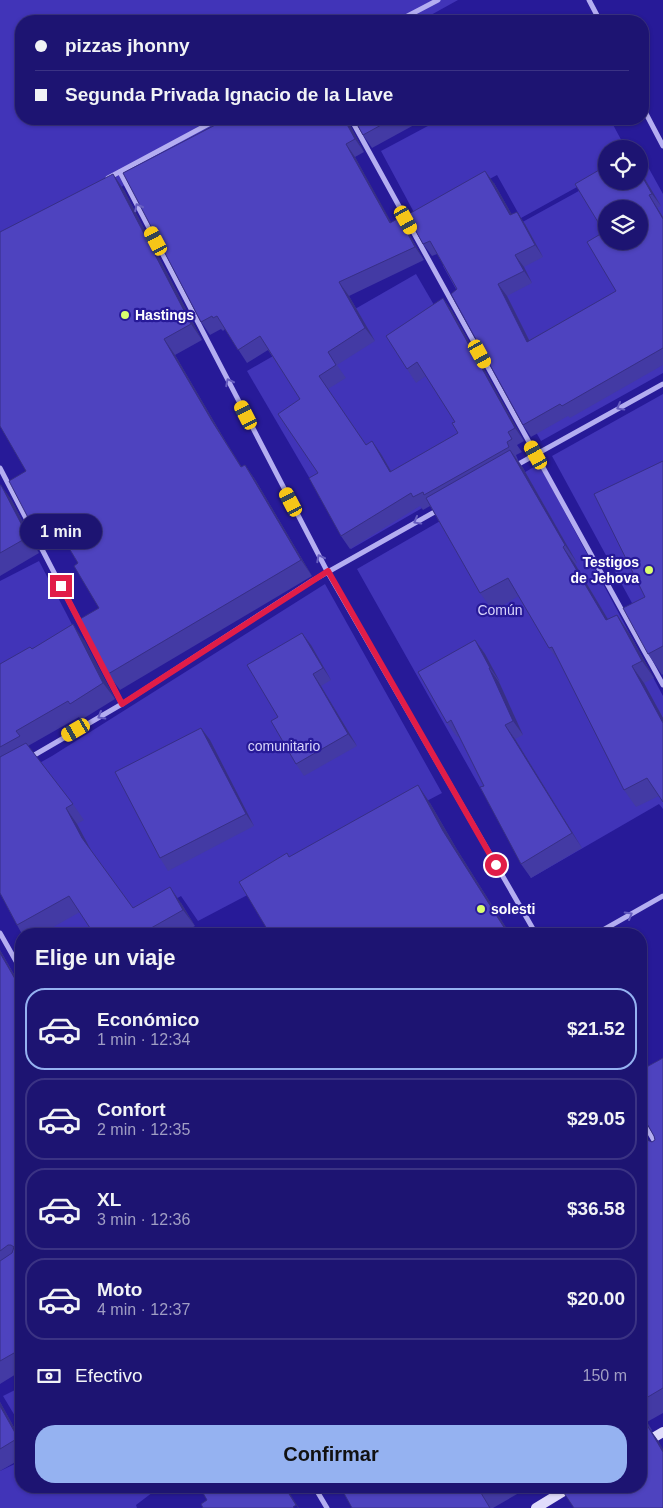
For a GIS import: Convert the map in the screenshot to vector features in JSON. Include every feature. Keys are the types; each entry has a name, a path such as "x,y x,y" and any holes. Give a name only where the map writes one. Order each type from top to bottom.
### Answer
{"street":[{"path":"409,15 438,0"},
{"path":"589,0 597,15"},
{"path":"649,119 663,146"},
{"path":"103,182 207,125"},
{"path":"354,125 663,685"},
{"path":"120,172 328,571 533,928"},
{"path":"510,469 663,384"},
{"path":"0,468 122,704"},
{"path":"24,760 122,704 328,571 440,508"},
{"path":"607,928 663,896"},
{"path":"0,933 15,959"},
{"path":"647,1128 663,1156"},
{"path":"647,1441 663,1432"},
{"path":"318,1493 327,1508"},
{"path":"536,1508 561,1493"}],"green space":[{"path":"0,0 458,0 431,15 15,15 15,125 233,125 0,254"},
{"path":"430,125 613,125 621,140 598,140 598,175 521,218 497,175 417,218 381,151"},
{"path":"648,167 663,194 663,373 541,441 443,266 598,180 598,190 648,190"},
{"path":"416,274 498,415 483,473 351,549 247,371"},
{"path":"663,394 663,660 552,456"},
{"name":"Común","path":"539,464 663,696 663,809 659,804 531,878 357,569"},
{"path":"39,561 79,638 0,677 0,581"},
{"name":"comunitario","path":"325,584 442,793 198,921 181,896 126,928 26,928 0,785 52,756"},
{"path":"15,1390 15,1416 3,1396"},
{"path":"15,1464 15,1493 152,1493 136,1505 137,1508 0,1508 0,1471"}],"building":[{"path":"215,125 347,125 355,139 346,144 390,223 399,218 415,247 339,282 365,328 328,352 336,365 319,376 366,445 372,441 390,472 458,433 452,423 455,422 417,362 407,369 386,336 443,298 515,428 508,432 512,439 507,442 509,447 424,495 423,492 413,497 411,493 341,536 309,478 318,473 278,414 300,399 260,336 238,350 217,316 213,318 212,316 201,322 123,173"},
{"path":"357,125 381,125 363,135"},
{"path":"485,171 510,215 517,212 535,245 515,255 524,271 498,284 527,342 616,291 587,242 598,236 598,250 648,250 648,200 598,200 598,222 575,184 598,171 598,190 648,190 648,187 652,194 649,195 663,219 663,348 562,406 560,404 523,425 451,294 457,289 430,241 423,244 407,215"},
{"path":"113,174 191,324 164,339 241,467 245,465 301,560 108,674 80,619 99,608 74,566 78,563 54,523 36,533 9,481 26,471 0,426 0,232"},
{"path":"510,450 565,545 563,547 606,620 617,615 642,661 632,666 663,723 663,802 647,778 624,790 552,647 549,648 508,578 480,593 426,498"},
{"path":"663,461 663,646 648,654 623,608 645,597 594,494"},
{"path":"0,485 28,537 0,553"},
{"path":"73,624 103,683 70,704 68,701 16,731 20,736 0,747 0,664 30,647 32,649"},
{"path":"302,633 323,668 313,674 348,734 296,764 271,721 278,717 247,665"},
{"path":"475,640 490,668 513,721 505,725 572,833 521,864 480,787 484,786 451,720 447,723 418,672"},
{"path":"201,728 246,814 160,858 115,772"},
{"path":"26,743 73,804 66,808 82,838 133,908 170,887 183,910 151,928 90,928 69,896 17,925 0,893 0,757"},
{"path":"418,785 443,831 504,928 266,928 239,882 287,853 289,857"},
{"path":"0,953 15,979 15,1352 0,1361 0,1261 12,1253 14,1247 8,1245 0,1251"},
{"path":"663,1058 663,1388 647,1397 647,1140 652,1142 655,1140 647,1124 647,1067"},
{"path":"0,1406 15,1433 15,1440 0,1449"},
{"path":"647,1425 663,1452 663,1508 574,1508 564,1493 647,1493"},
{"path":"203,1493 288,1493 296,1505 294,1508 203,1508 201,1504 207,1500"},
{"path":"344,1493 481,1493 490,1508 352,1508"}],"place":[{"name":"Hastings","path":"125,315"},
{"name":"Testigos de Jehova","path":"649,570"},
{"name":"solesti","path":"481,909"}],"route":[{"path":"61,586 122,704 328,571 496,865"}]}
